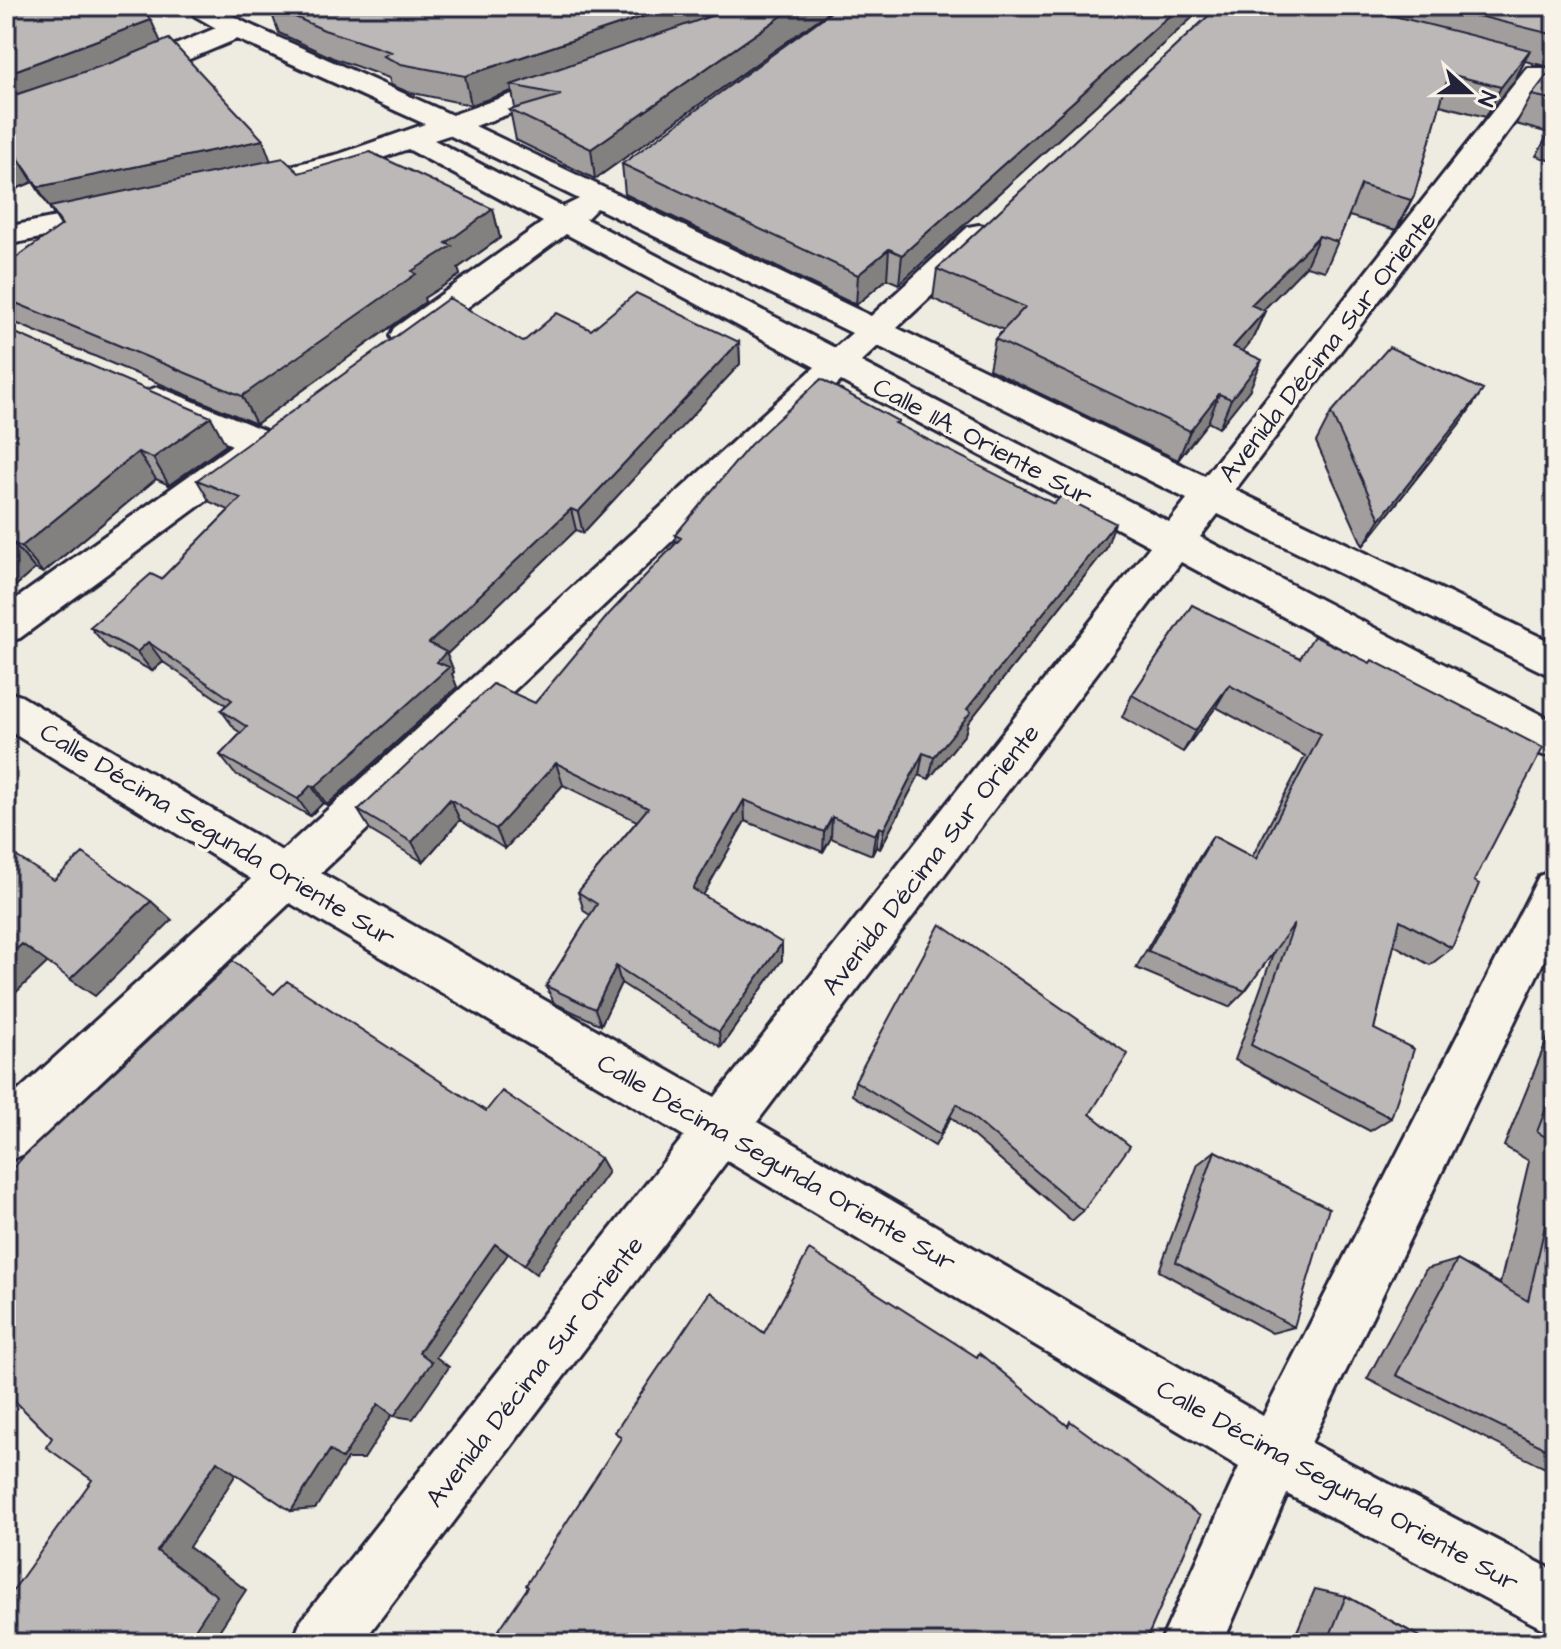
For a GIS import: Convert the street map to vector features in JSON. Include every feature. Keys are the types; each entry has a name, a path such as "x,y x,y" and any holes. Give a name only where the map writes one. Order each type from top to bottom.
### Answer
{"street":[{"name":"Calle 11A. Oriente Sur","path":"203,6 204,11 237,29 451,125 609,188 874,331 1555,662"},
{"path":"101,85 237,29"},
{"path":"218,192 349,160 601,73"},
{"name":"Avenida Décima Sur Oriente","path":"323,1643 1212,495 1533,74"},
{"name":"Calle 11A. Oriente Sur","path":"412,140 1555,742"},
{"path":"373,359 609,188"},
{"path":"6,236 143,208"},
{"path":"6,1136 1002,212"},
{"path":"6,627 272,433 133,388"},
{"name":"Calle Décima Segunda Oriente Sur","path":"6,708 286,877 1274,1455 1555,1604"},
{"path":"1191,1643 1274,1455 1555,890"}],"building":[{"path":"6,6 40,6 45,10 57,6 138,6 151,20 6,74"},
{"path":"271,6 675,6 465,76 401,64 383,56 391,52 324,30"},
{"path":"740,6 796,6 591,149 510,110 561,95 511,85"},
{"path":"839,6 1180,6 902,255 889,249 858,275 622,164"},
{"path":"1219,6 1354,6 1530,50 1501,87 1449,74 1414,196 1411,200 1361,185 1338,242 1319,236 1251,305 1265,311 1233,347 1262,360 1231,399 1219,394 1190,431 995,339 1025,307 937,269"},
{"path":"1439,6 1555,6 1555,35"},
{"path":"169,39 263,140 38,187 17,156 6,160 6,98 113,62"},
{"path":"1555,65 1555,100 1532,95"},
{"path":"370,152 493,209 446,243 452,246 412,271 416,274 242,396 6,299 6,265 62,225 50,207 283,158 299,173"},
{"path":"636,293 739,342 578,512 571,509 429,643 446,652 437,662 449,667 298,799 220,755 247,727 221,710 232,700 148,642 137,652 90,627 151,574 161,579 241,498 197,480 449,298 523,342 557,313 591,330"},
{"path":"6,329 211,417 153,458 138,452 21,547 13,543 6,549"},
{"path":"1389,347 1483,390 1380,519 1331,413"},
{"path":"821,379 898,421 895,423 1054,504 1061,496 1115,523 967,709 971,712 934,757 923,753 884,829 879,827 875,835 832,817 824,832 744,800 693,889 782,943 719,1032 616,966 595,1009 546,986 597,904 578,892 648,808 556,763 496,829 450,799 412,842 358,810 493,684 535,703 609,614 681,538 675,535 750,445"},
{"path":"1192,605 1300,658 1314,636 1370,663 1372,660 1543,748 1474,881 1479,884 1452,948 1400,920 1374,1029 1414,1049 1391,1118 1251,1045 1294,924 1245,991 1148,951 1213,836 1256,859 1321,734 1229,685 1195,731 1132,695"},
{"path":"6,850 54,880 83,853 151,901 70,979 22,944 6,958"},
{"path":"940,924 1128,1054 1090,1114 1130,1146 1083,1211 957,1104 940,1134 855,1081"},
{"path":"233,961 274,994 287,981 486,1111 502,1091 600,1158 524,1265 495,1244 419,1352 432,1362 394,1416 378,1404 342,1459 330,1450 291,1511 217,1461 157,1551 217,1596 186,1643 6,1643 6,1600 92,1480 46,1447 52,1438 6,1392 6,1176"},
{"path":"1555,1085 1555,1142 1537,1132"},
{"path":"1215,1151 1329,1208 1294,1327 1176,1262"},
{"path":"1555,1182 1555,1453 1396,1375 1457,1260 1528,1301"},
{"path":"809,1250 977,1357 979,1353 1068,1426 1070,1421 1200,1516 1145,1643 490,1643 621,1438 615,1432 710,1292 764,1333"},
{"path":"1346,1596 1431,1643 1327,1643"}]}
